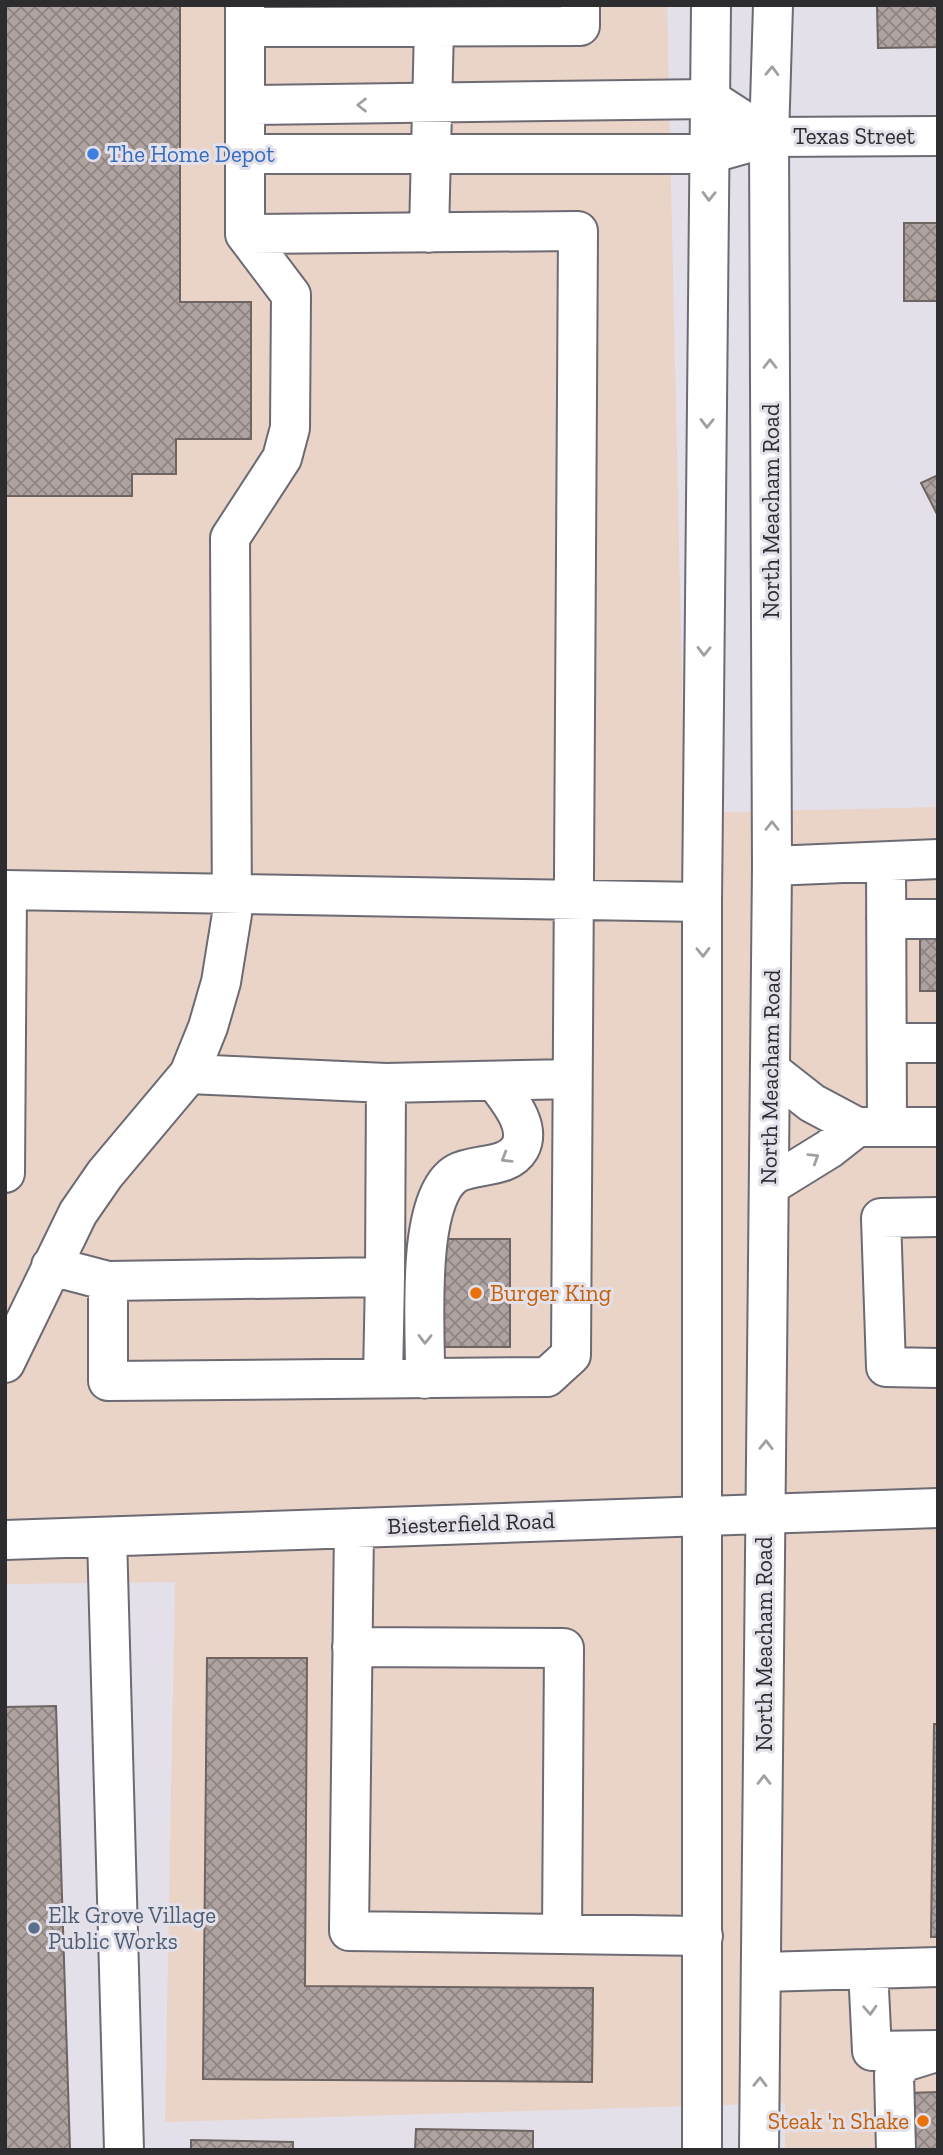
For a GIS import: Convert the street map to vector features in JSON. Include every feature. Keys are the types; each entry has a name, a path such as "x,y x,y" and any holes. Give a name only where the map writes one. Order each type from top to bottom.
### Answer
{"main road":[{"path":"5,1363 78,1213 105,1174 189,1074 208,1027 221,982 232,914 230,538 282,458 290,428 291,295 245,234 246,16 434,28 580,26 580,5"},
{"path":"702,2150 702,902 711,5"},
{"name":"North Meacham Road","path":"759,2150 772,866 769,137 773,5"},
{"path":"429,233 430,105 434,28"},
{"path":"247,105 430,105 710,99 769,137"},
{"name":"Texas Street","path":"246,153 709,154 769,137 938,136"},
{"path":"108,1281 108,1381 547,1377 571,1355 575,898 572,830 576,733 574,631 578,532 579,231 245,234"},
{"path":"772,866 938,859"},
{"path":"872,1126 887,1043 886,862"},
{"path":"5,1173 6,890 702,902"},
{"path":"886,919 938,919"},
{"path":"887,1043 938,1043"},
{"path":"770,1070 812,1103 872,1126 938,1127"},
{"path":"189,1074 386,1083 572,1079"},
{"path":"425,1378 427,1244 434,1200 443,1184 457,1174 493,1165 509,1158 520,1148 523,1135 521,1120 495,1081"},
{"path":"383,1378 386,1083"},
{"path":"769,1186 872,1126"},
{"path":"938,1217 881,1218 886,1367 938,1368"},
{"path":"51,1266 108,1281 385,1277"},
{"name":"Biesterfield Road","path":"5,1540 938,1507"},
{"path":"354,1528 349,1931 703,1936"},
{"path":"107,1537 124,2150"},
{"path":"352,1647 564,1648 562,1934"},
{"path":"762,1972 938,1966"},
{"path":"868,1969 872,2051 938,2051"},
{"path":"896,2150 894,2075 904,2062 938,2051"}],"shaded area":[{"path":"5,5 667,5 685,813 938,807 938,2150 785,2150 785,2103 165,2122 175,1582 5,1584"}],"building":[{"name":"The Home Depot","path":"5,5 180,5 180,302 251,302 251,439 176,439 176,474 132,474 132,496 5,496"},
{"path":"877,5 938,5 938,47 878,48"},
{"path":"904,223 938,223 938,301 904,301"},
{"path":"938,475 938,516 921,483"},
{"path":"920,937 938,937 938,991 920,991"},
{"name":"Burger King","path":"441,1239 510,1239 510,1347 441,1347"},
{"path":"207,1658 307,1658 305,1986 593,1988 592,2082 203,2079"},
{"name":"Elk Grove Village Public Works","path":"56,1706 70,2150 5,2150 5,1707"},
{"path":"934,1724 938,1724 938,1937 931,1937"},
{"name":"Steak 'n Shake","path":"938,2092 938,2150 909,2150 907,2093"},
{"path":"416,2129 533,2131 533,2150 415,2150"},
{"path":"191,2140 293,2142 293,2150 191,2150"}],"place":[{"name":"The Home Depot","path":"93,154"},
{"name":"Burger King","path":"476,1293"},
{"name":"Elk Grove Village Public Works","path":"34,1928"},
{"name":"Steak 'n Shake","path":"923,2121"}]}
